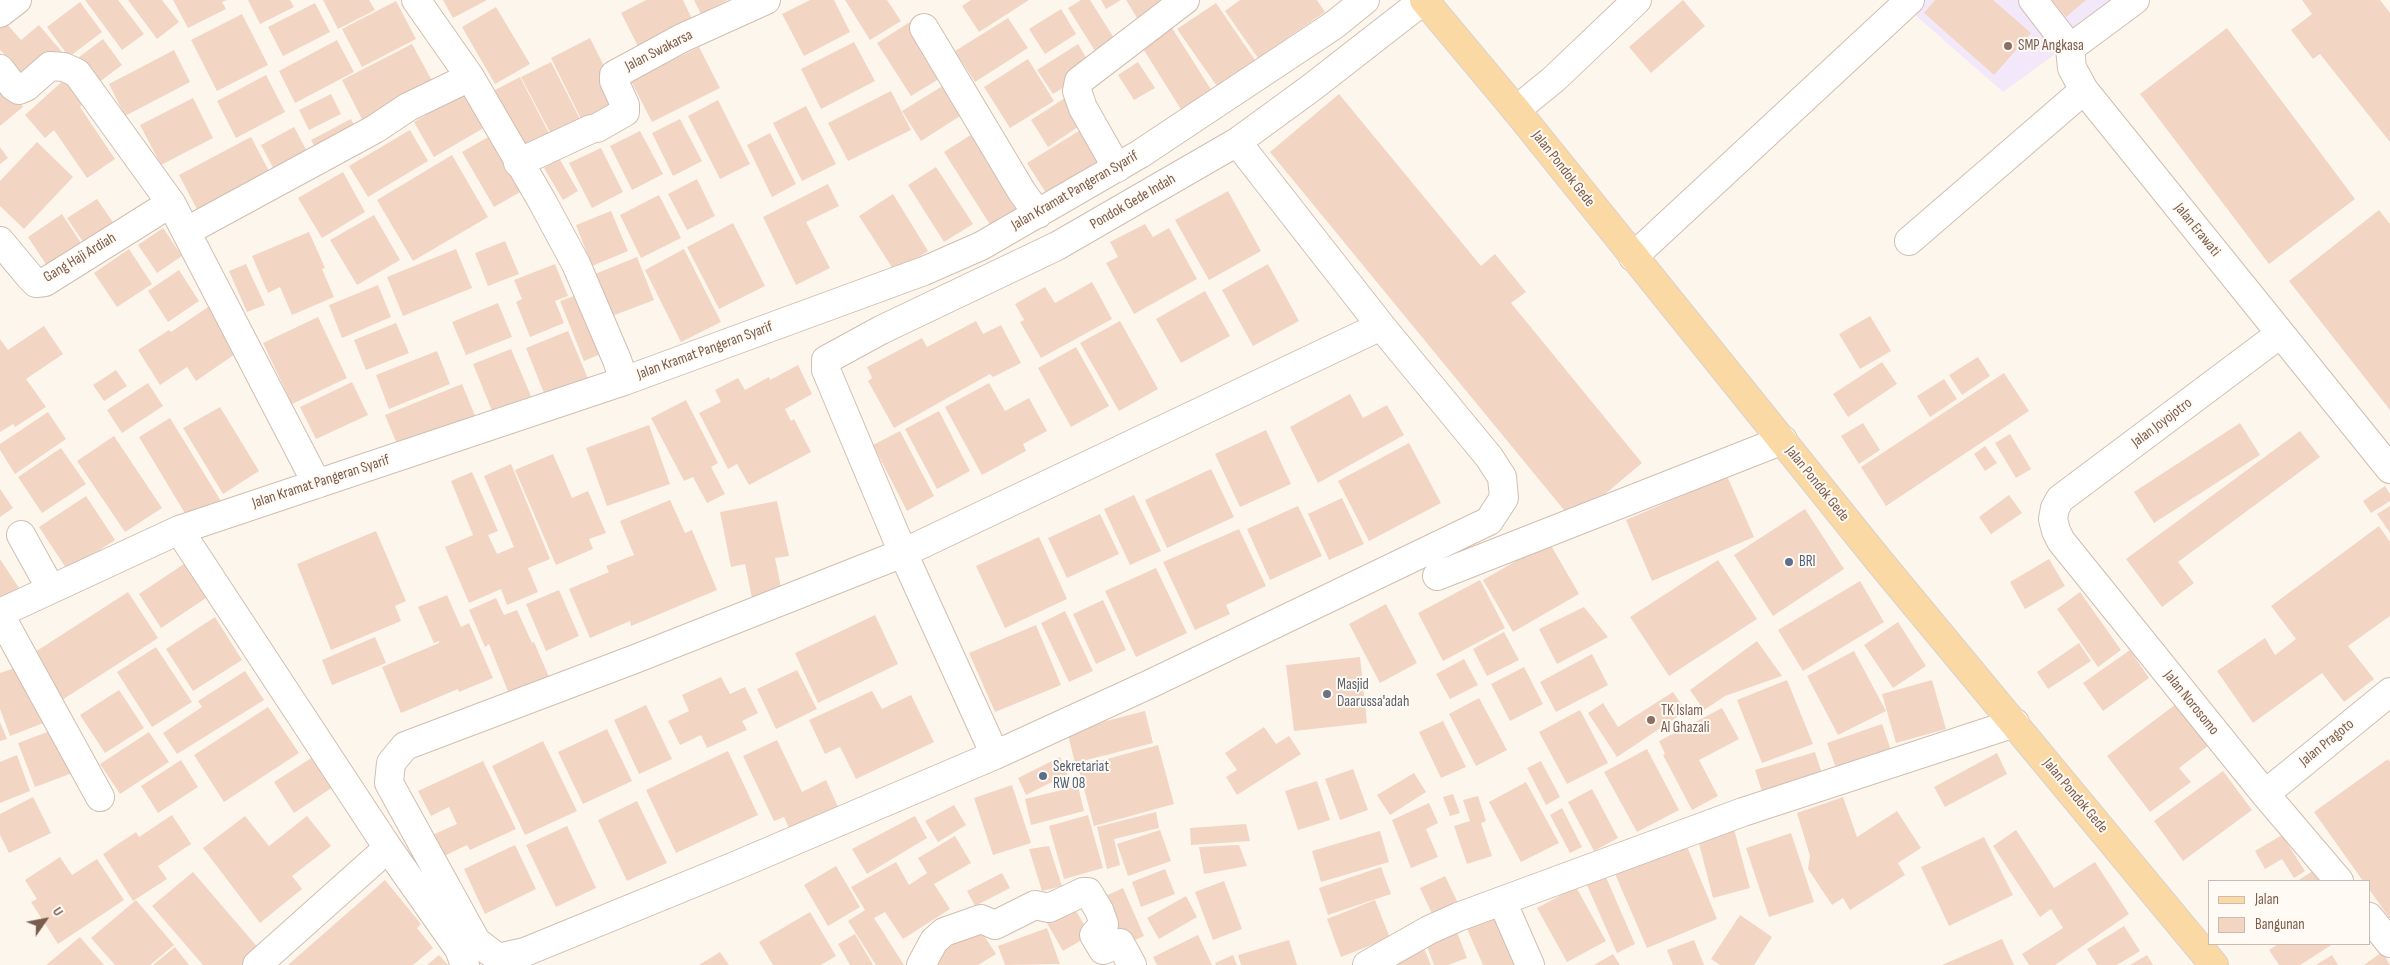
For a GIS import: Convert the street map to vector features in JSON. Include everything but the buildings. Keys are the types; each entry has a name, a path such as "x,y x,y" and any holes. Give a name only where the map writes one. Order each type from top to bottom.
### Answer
{"main road":[{"name":"Jalan Pondok Gede","path":"1424,0 1516,110 1880,562 2214,965"}],"street":[{"path":"0,13 17,0"},
{"path":"416,0 470,77 518,163 542,201 576,264 624,381"},
{"name":"Jalan Swakarsa","path":"518,163 591,129 597,128 625,112 625,105 614,81 614,75 620,71 682,38 766,0"},
{"path":"1116,168 1083,108 1076,91 1079,82 1185,0"},
{"name":"Jalan Kramat Pangeran Syarif","path":"0,614 179,530 624,381 924,271 981,246 1116,168 1334,25 1365,0"},
{"name":"Pondok Gede Indah","path":"902,553 826,370 825,363 829,357 881,330 1057,246 1237,142 1424,0"},
{"path":"1516,110 1554,79 1638,0"},
{"path":"1633,257 1910,0"},
{"path":"2033,0 2070,48 2135,0"},
{"path":"924,28 1022,192 1038,214"},
{"name":"Jalan Erawati","path":"2070,48 2072,68 2084,90 2390,469"},
{"path":"0,69 18,90 26,87 50,66 64,67 77,73 171,203 318,484"},
{"path":"187,231 375,129 408,107 470,77"},
{"path":"1909,241 2084,90"},
{"path":"1237,142 1381,326 1489,457 1502,477 1504,498 1489,521 1150,684 995,755 735,866 525,952 498,958 476,941 389,784 391,763 405,746 635,659 902,553 1381,326"},
{"name":"Gang Haji Ardiah","path":"0,241 36,283 45,282 171,203"},
{"name":"Jalan Joyojotro","path":"2053,518 2060,498 2280,334"},
{"path":"1437,576 1783,440"},
{"name":"Jalan Norosomo","path":"2053,518 2061,541 2265,794 2338,880"},
{"path":"179,530 388,848 459,949 466,965"},
{"path":"21,535 51,589"},
{"path":"902,553 995,755"},
{"path":"0,614 100,797"},
{"name":"Jalan Pragoto","path":"2265,794 2390,692"},
{"path":"1367,965 1429,930 1502,901 1760,806 2015,723"},
{"path":"257,965 388,848"},
{"path":"921,965 934,941 944,932 981,918 996,925 1035,905 1049,908 1084,892 1088,892 1099,910 1104,924 1094,935 1104,950 1120,942 1132,965"},
{"path":"1502,901 1530,965"},
{"path":"2370,918 2390,943"}],"shaded area":[{"name":"SMP Angkasa","path":"1898,0 2130,0 2003,92"}],"place":[{"name":"SMP Angkasa","path":"2008,46"},
{"name":"BRI","path":"1789,562"},
{"name":"Masjid Daarussa'adah","path":"1327,694"},
{"name":"TK Islam Al Ghazali","path":"1651,720"},
{"name":"Sekretariat RW 08","path":"1043,776"}]}
